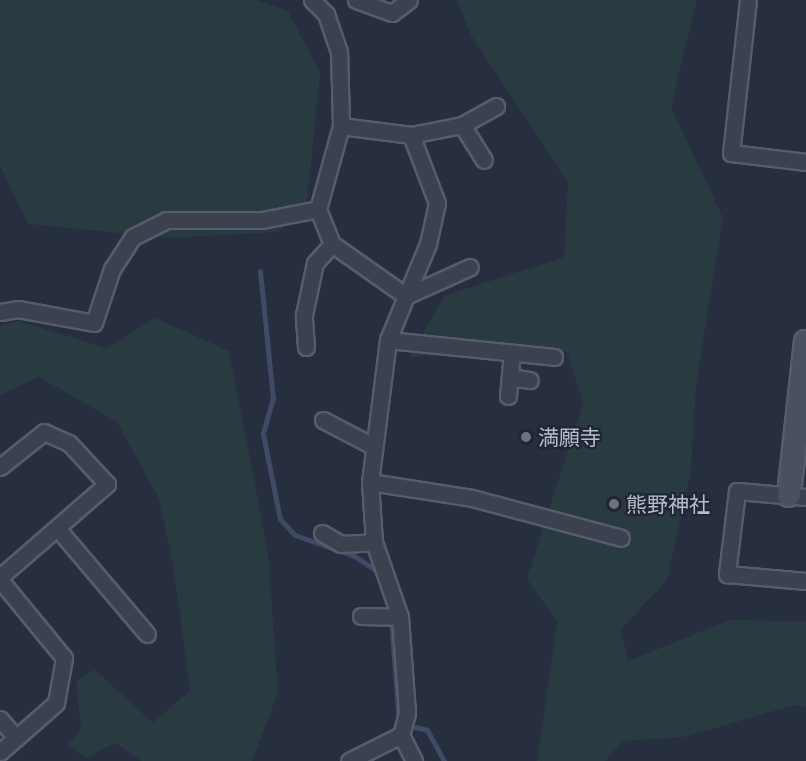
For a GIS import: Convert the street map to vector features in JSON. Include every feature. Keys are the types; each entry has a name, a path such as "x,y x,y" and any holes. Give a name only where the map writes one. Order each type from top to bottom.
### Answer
{"street":[{"path":"312,0 326,14 339,52 341,126 318,209 332,244 406,296"},
{"path":"356,0 392,13 410,0"},
{"path":"748,0 731,153 806,162"},
{"path":"341,126 411,135 462,125 496,106"},
{"path":"462,125 484,160"},
{"path":"411,135 437,203 428,244 388,340 370,482 374,542 400,617 407,713 401,735 414,761"},
{"path":"0,312 18,309 94,323 112,269 133,237 166,220 262,220 318,209"},
{"path":"306,347 304,315 315,263 332,244"},
{"path":"406,296 470,267"},
{"path":"388,340 554,357"},
{"path":"806,342 797,496 737,491 727,574 806,581"},
{"path":"508,396 512,353"},
{"path":"510,377 530,380"},
{"path":"323,420 373,446"},
{"path":"0,467 44,432 69,443 97,469 107,484 0,578 64,658 57,703 0,752"},
{"path":"370,482 472,498 621,538"},
{"path":"57,528 147,634"},
{"path":"322,533 341,543 374,542"},
{"path":"361,616 400,617"},
{"path":"0,720 16,738"},
{"path":"349,761 401,735"}],"shaded area":[{"path":"0,0 256,0 288,11 320,73 307,204 279,232 169,238 28,224 0,166"},
{"path":"457,0 697,0 671,107 723,218 696,385 691,471 667,580 621,629 628,661 730,620 806,621 806,707 794,705 684,737 623,741 605,761 537,761 557,622 527,579 583,403 567,352 410,357 444,296 564,257 568,183 471,35"},
{"path":"155,318 229,351 268,552 278,692 252,761 141,761 115,743 86,758 68,745 81,730 76,680 95,670 153,723 190,690 173,564 159,499 117,422 39,377 0,395 0,326 18,321 107,348"}],"waterway":[{"path":"260,271 273,398 263,434 280,519 295,535 354,556 380,573"},
{"path":"391,619 399,723 427,730 444,761"}],"place":[{"name":"満願寺","path":"526,437"},
{"name":"熊野神社","path":"614,504"}]}
